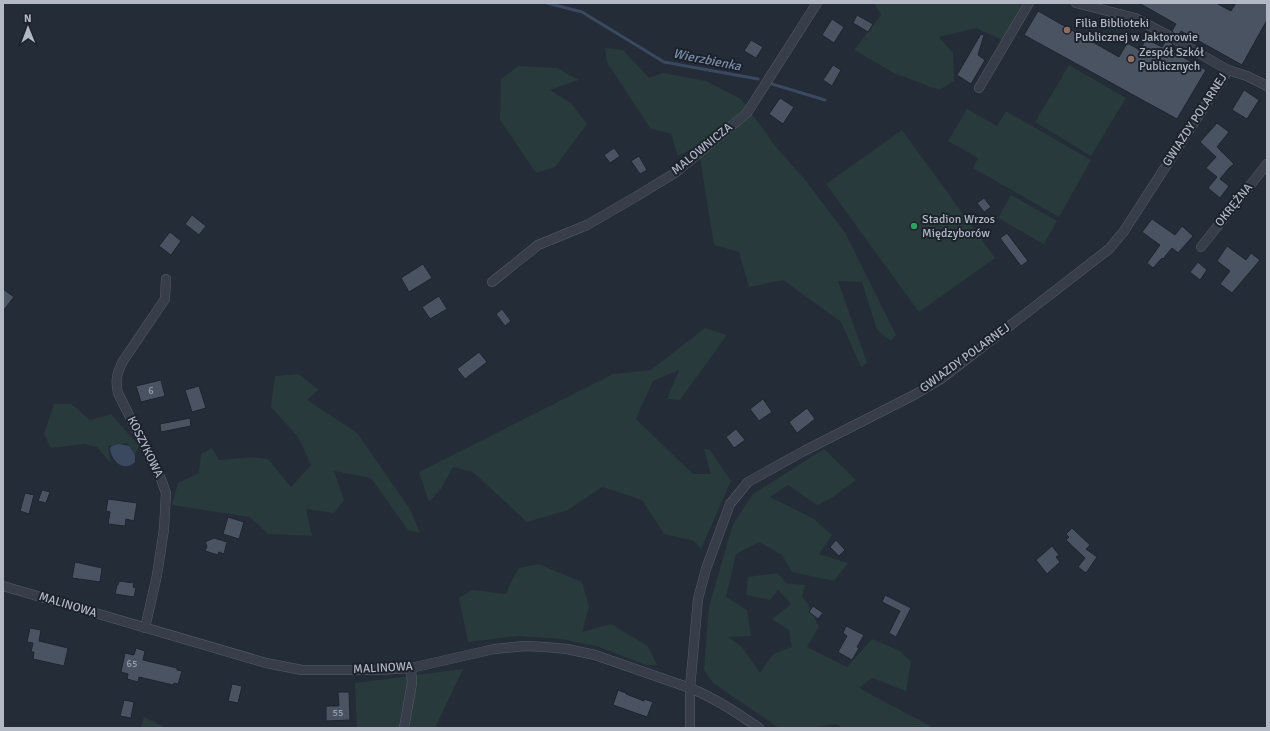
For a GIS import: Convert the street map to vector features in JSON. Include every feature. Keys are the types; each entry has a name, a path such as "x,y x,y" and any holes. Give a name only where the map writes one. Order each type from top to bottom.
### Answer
{"street":[{"name":"MALOWNICZA","path":"492,282 534,247 587,225 675,173 747,113 817,3"},
{"path":"979,88 1029,3"},
{"path":"1076,3 1110,7 1135,18 1228,70 1247,76 1267,86"},
{"name":"GWIAZDY POLARNEJ","path":"690,728 690,688 698,599 706,569 730,504 748,482 804,451 914,395 941,379 1109,249 1124,230 1228,70"},
{"name":"OKRĘŻNA","path":"1201,247 1267,164"},
{"name":"KOSZYKOWA","path":"145,628 150,610 164,529 166,493 161,479 118,393 116,384 119,370 123,361 165,299 166,279"},
{"name":"MALINOWA","path":"3,586 266,663 302,670 378,670 411,668 494,649 525,646 567,649 595,655 699,691 759,728"},
{"path":"404,728 412,683 411,668"}],"shaded area":[{"path":"874,3 1021,3 1021,6 1002,40 976,28 939,37 953,53 954,81 939,90 894,73 854,50 881,15"},
{"path":"605,48 623,50 649,78 663,73 706,81 741,99 776,147 806,181 846,234 896,335 891,341 877,330 862,282 838,281 867,363 861,367 841,322 783,280 749,287 739,252 714,245 698,146 678,156 671,134 650,128 607,62"},
{"path":"1069,65 1126,98 1091,156 1035,122"},
{"path":"518,66 557,68 579,80 550,90 571,103 587,124 555,167 536,173 500,120 501,79"},
{"path":"967,109 997,126 1006,111 1091,160 1059,217 973,168 978,158 948,141"},
{"path":"902,130 995,258 919,312 826,184"},
{"path":"1011,195 1057,221 1044,244 998,218"},
{"path":"705,328 727,335 680,400 667,399 679,370 653,381 636,419 693,474 711,474 704,449 710,450 731,481 701,549 694,541 664,534 642,500 602,487 568,510 527,522 473,472 453,467 441,489 429,502 419,472 613,374 651,370"},
{"path":"299,374 319,390 307,400 357,433 410,509 420,533 408,530 371,478 334,471 344,500 334,513 306,509 312,536 268,534 250,517 172,505 178,483 199,473 201,454 212,448 219,460 252,457 268,459 291,487 311,465 298,437 271,407 275,376"},
{"path":"54,404 71,404 90,420 111,414 139,446 135,455 127,443 108,446 111,464 97,447 84,444 51,448 44,434"},
{"path":"824,449 856,480 833,497 817,505 788,485 770,497 814,519 832,535 819,554 848,563 834,581 792,572 782,555 759,542 736,554 726,597 747,610 751,636 728,637 742,647 760,673 773,654 792,647 789,630 772,619 791,604 778,590 770,600 746,595 748,577 778,573 786,583 805,585 802,597 808,604 819,627 807,647 847,667 872,639 900,651 911,662 906,691 872,678 859,688 934,728 843,728 836,724 813,728 779,728 713,683 704,670 709,606 733,524 753,494"},
{"path":"538,564 582,582 589,607 582,632 611,624 648,646 657,665 646,665 599,647 562,639 518,636 468,642 459,598 472,590 506,594 519,568"},
{"path":"463,669 435,728 357,728 355,683"},
{"path":"144,717 167,728 141,728"}],"water":[{"path":"119,444 129,446 135,455 135,462 131,465 123,466 115,461 110,448"}],"building":[{"path":"1139,3 1216,3 1231,11 1236,3 1267,3 1267,20 1242,65 1181,31 1179,35 1175,34 1172,31 1176,24"},
{"path":"1038,11 1119,57 1127,43 1140,50 1146,39 1162,47 1166,41 1173,45 1170,50 1206,70 1177,119 1024,35"},
{"path":"857,15 873,24 868,32 853,23"},
{"path":"832,19 844,27 834,43 822,35"},
{"path":"981,34 984,35 978,55 985,60 971,84 957,75"},
{"path":"751,40 763,47 756,58 744,51"},
{"path":"833,65 841,70 832,86 823,80"},
{"path":"1244,90 1259,100 1247,119 1232,110"},
{"path":"780,98 794,107 783,124 769,114"},
{"path":"1217,123 1229,132 1217,147 1234,164 1220,179 1229,186 1220,198 1208,188 1217,177 1206,168 1216,157 1200,142"},
{"path":"614,148 620,156 610,163 604,155"},
{"path":"639,156 647,170 640,174 631,161"},
{"path":"984,198 991,207 984,212 977,203"},
{"path":"192,215 206,226 199,235 185,224"},
{"path":"1152,219 1175,235 1182,226 1193,236 1178,253 1172,248 1153,268 1147,263 1160,245 1142,232"},
{"path":"170,232 181,241 171,255 159,246"},
{"path":"1007,233 1028,261 1021,266 1000,238"},
{"path":"1227,246 1246,260 1251,253 1260,260 1232,293 1220,284 1230,271 1217,261"},
{"path":"1198,262 1207,270 1200,280 1190,272"},
{"path":"423,264 432,278 409,292 401,278"},
{"path":"3,289 14,297 3,311"},
{"path":"439,296 447,309 430,319 422,307"},
{"path":"502,309 511,321 505,326 496,314"},
{"path":"479,352 487,362 465,379 457,369"},
{"path":"161,380 165,396 141,402 136,386"},
{"path":"199,386 206,408 192,412 185,390"},
{"path":"763,399 772,412 759,421 750,409"},
{"path":"807,408 815,419 797,433 789,422"},
{"path":"190,418 191,426 161,432 160,424"},
{"path":"736,429 745,440 734,448 726,437"},
{"path":"42,490 50,492 46,503 38,501"},
{"path":"25,493 34,495 29,514 20,511"},
{"path":"108,499 137,503 134,521 126,519 125,526 108,524 110,512 106,511"},
{"path":"228,517 244,522 239,539 223,534"},
{"path":"1072,528 1090,545 1086,549 1097,557 1086,573 1078,567 1085,558 1066,540 1069,537 1066,534"},
{"path":"214,538 227,542 224,554 219,552 218,555 205,551 207,546 205,542"},
{"path":"836,540 845,550 839,556 830,547"},
{"path":"1052,546 1059,555 1056,557 1060,562 1047,574 1036,560"},
{"path":"75,562 102,568 100,582 72,578"},
{"path":"119,581 134,583 133,587 136,588 134,597 115,594"},
{"path":"885,595 911,608 896,637 889,633 900,611 882,602"},
{"path":"813,606 823,613 818,619 809,612"},
{"path":"846,626 864,635 852,660 838,652 847,636 843,633"},
{"path":"30,628 41,630 39,641 68,648 64,666 33,659 34,652 31,652 33,643 27,642"},
{"path":"136,648 145,651 143,660 177,668 177,670 182,671 178,684 174,683 173,685 139,677 138,682 127,679 128,674 121,672 125,653 134,655"},
{"path":"232,684 242,686 238,703 228,701"},
{"path":"618,690 644,701 644,699 653,702 647,717 613,705"},
{"path":"338,692 349,692 350,720 326,721 326,706 339,706"},
{"path":"124,700 134,702 131,718 120,716"}],"waterway":[{"name":"Wierzbienka","path":"547,3 582,12 664,62 758,79"},
{"name":"Wierzbienka","path":"772,84 825,100"}],"place":[{"name":"Filia Biblioteki Publicznej w Jaktorowie","path":"1067,30"},
{"name":"Zespół Szkół Publicznych","path":"1131,59"},
{"name":"Stadion Wrzos Międzyborów","path":"914,226"}]}
